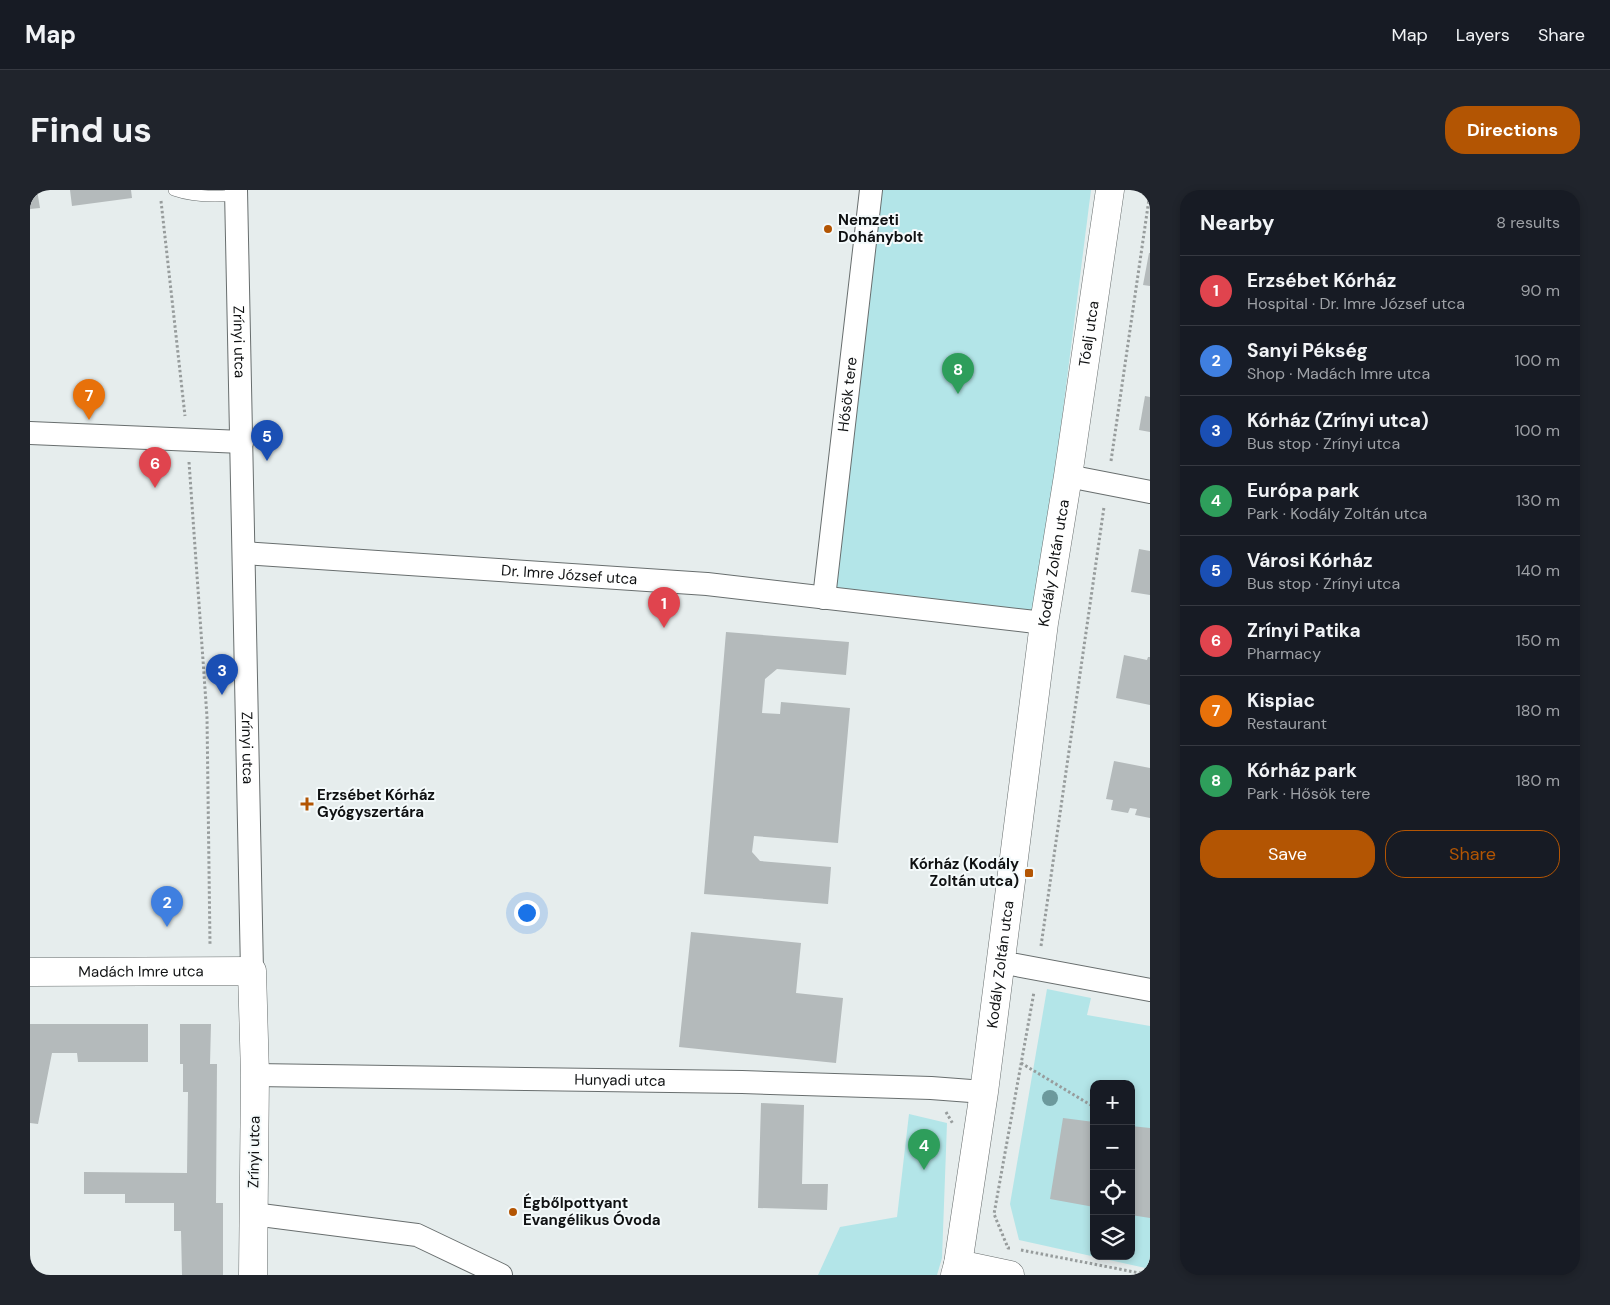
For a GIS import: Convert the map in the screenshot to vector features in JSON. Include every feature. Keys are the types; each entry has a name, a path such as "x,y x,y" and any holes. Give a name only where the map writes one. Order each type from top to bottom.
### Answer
{"street":[{"name":"Hősök tere","path":"824,598 871,190"},
{"name":"Tóalj utca","path":"1068,476 1110,190"},
{"name":"Zrínyi utca","path":"236,192 255,1075 253,1275"},
{"path":"30,432 242,442"},
{"path":"1068,476 1150,492"},
{"name":"Kodály Zoltán utca","path":"957,1269 984,1092 1044,623 1068,476"},
{"name":"Dr. Imre József utca","path":"244,553 707,584 1044,623"},
{"path":"1000,962 1150,990"},
{"name":"Madách Imre utca","path":"30,972 252,971"},
{"name":"Hunyadi utca","path":"255,1075 742,1082 931,1088 984,1092"},
{"path":"253,1214 417,1235 501,1275"},
{"path":"957,1269 1010,1275"}],"lane":[{"path":"174,190 187,195 218,196 236,192"}],"path":[{"path":"1150,192 1038,970 994,1214 1008,1248 1150,1275"},
{"path":"161,200 188,439 207,718 210,971"},
{"path":"1021,1062 1090,1105"}],"shaded area":[{"path":"874,190 1091,190 1036,622 830,598"},
{"path":"1047,989 1091,998 1087,1015 1150,1026 1150,1269 1109,1260 1135,1260 1135,1080 1090,1080 1090,1256 1019,1240 1010,1204"},
{"path":"909,1114 947,1123 942,1258 937,1275 818,1275 840,1227 897,1217"}],"building":[{"path":"30,190 37,190 40,208 30,209"},
{"path":"70,190 131,190 132,198 72,206"},
{"path":"1150,253 1150,286 1143,285"},
{"path":"1145,396 1150,397 1150,432 1139,430"},
{"path":"1139,549 1150,551 1150,595 1131,592"},
{"path":"726,632 849,642 846,675 777,669 765,679 762,713 780,714 781,702 850,708 838,843 754,836 752,852 760,861 831,867 828,904 704,894"},
{"path":"1124,655 1147,660 1150,657 1150,705 1116,698"},
{"path":"1114,761 1150,768 1150,818 1135,815 1137,809 1130,808 1128,813 1111,810 1113,800 1106,799"},
{"path":"691,932 801,943 796,993 843,998 836,1063 679,1047"},
{"path":"30,1024 148,1024 148,1062 78,1062 77,1053 52,1053 38,1124 30,1123"},
{"path":"180,1024 211,1024 210,1064 217,1064 216,1203 223,1203 223,1275 182,1275 181,1231 174,1231 174,1203 125,1203 125,1194 84,1194 84,1172 187,1173 188,1092 183,1092 183,1064 180,1064"},
{"path":"761,1103 804,1105 802,1184 828,1184 827,1210 758,1208"},
{"path":"1063,1118 1090,1121 1090,1206 1050,1199"},
{"path":"1135,1126 1150,1128 1150,1218 1135,1216"}],"place":[{"name":"Nemzeti Dohánybolt","path":"828,229"},
{"name":"Kórház park","path":"958,394"},
{"name":"Kispiac","path":"89,420"},
{"name":"Városi Kórház","path":"267,461"},
{"name":"Zrínyi Patika","path":"155,488"},
{"name":"Erzsébet Kórház","path":"664,628"},
{"name":"Kórház (Zrínyi utca)","path":"222,695"},
{"name":"Erzsébet Kórház Gyógyszertára","path":"307,804"},
{"name":"Kórház (Kodály Zoltán utca)","path":"1029,873"},
{"name":"Sanyi Pékség","path":"167,927"},
{"name":"Európa park","path":"924,1170"},
{"name":"Égbőlpottyant Evangélikus Óvoda","path":"513,1212"}]}
